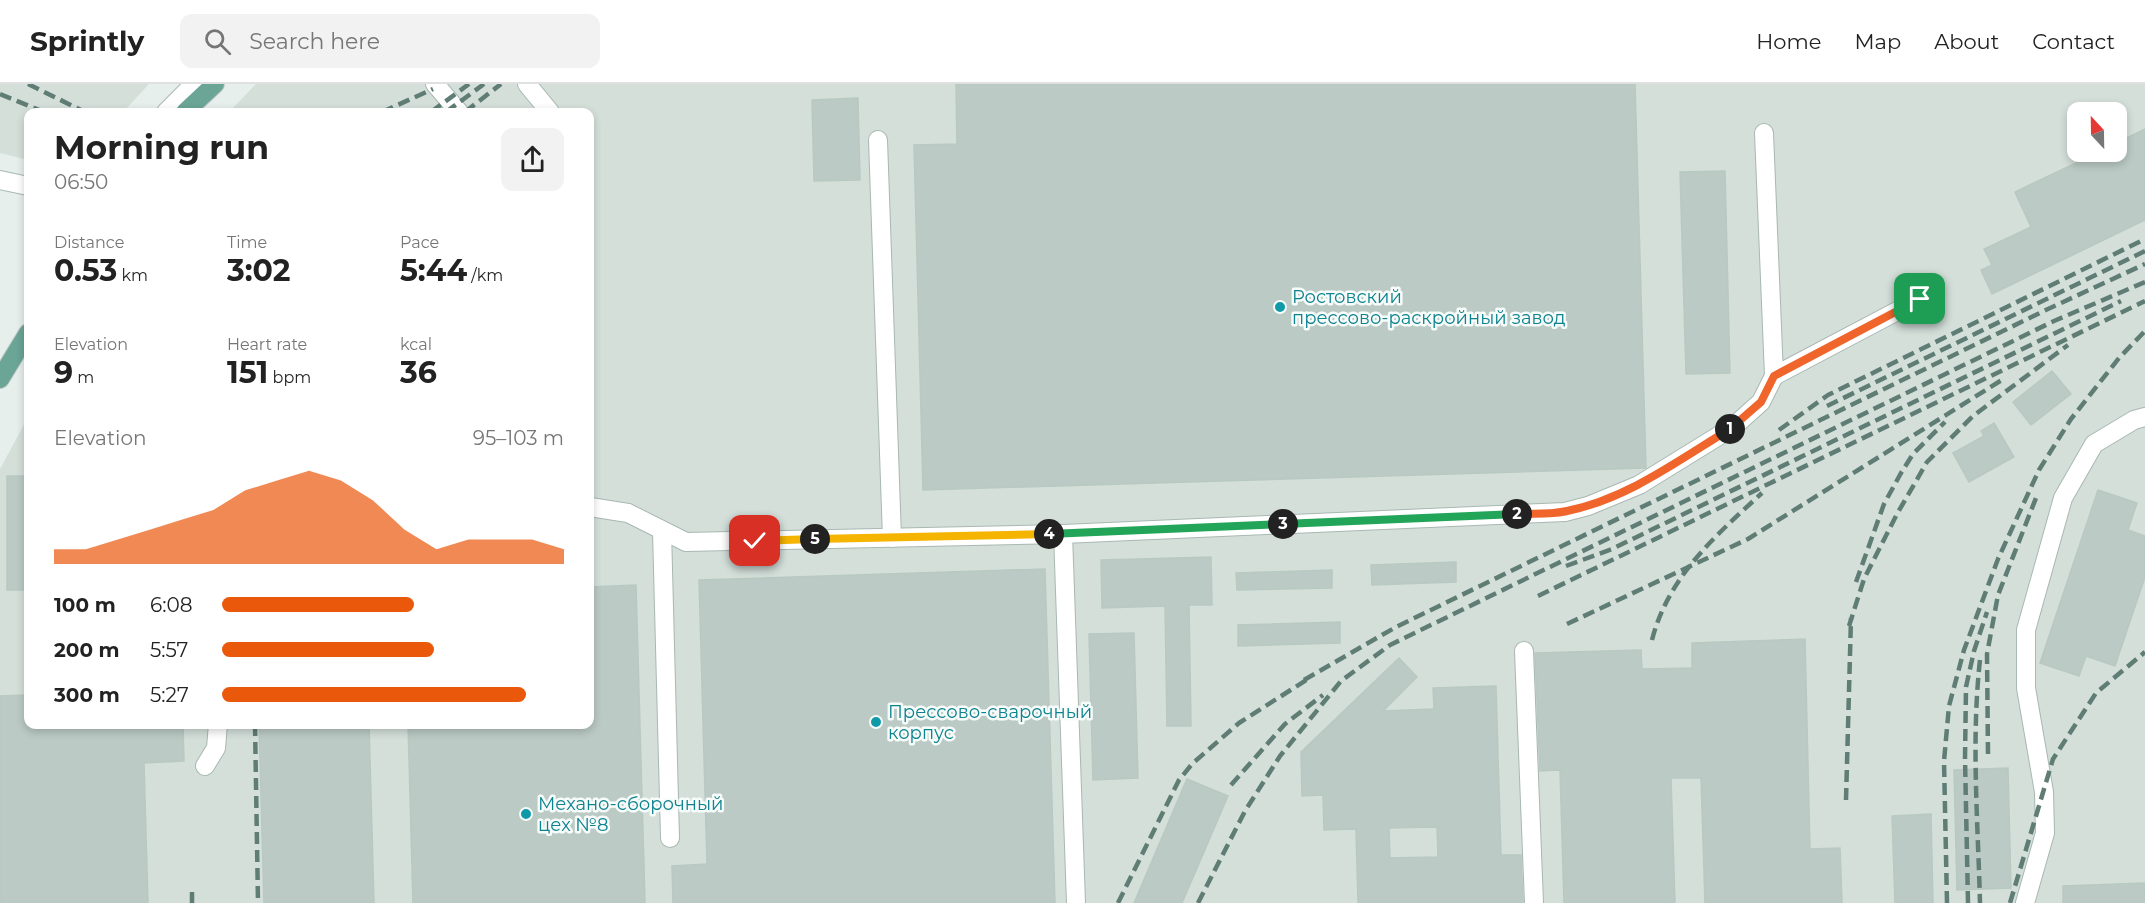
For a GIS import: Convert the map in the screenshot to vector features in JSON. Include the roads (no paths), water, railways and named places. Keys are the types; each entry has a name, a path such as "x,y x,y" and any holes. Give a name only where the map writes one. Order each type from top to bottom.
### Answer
{"main road":[{"path":"188,108 214,84"},
{"path":"0,379 24,340"}],"street":[{"path":"170,108 194,84"},
{"path":"435,84 456,108"},
{"path":"527,84 547,108"},
{"path":"594,508 628,513 686,543 1064,534 1564,512 1588,506 1639,485 1733,427 1761,402 1774,376 1764,134"},
{"path":"878,141 892,538"},
{"path":"0,180 24,185"},
{"path":"1774,376 1920,299"},
{"path":"2025,903 2045,833 2044,792 2026,688 2026,630 2063,498 2068,489 2094,444 2134,420 2145,417"},
{"path":"662,531 670,838"},
{"path":"1064,534 1076,903"},
{"path":"1524,651 1534,903"},
{"path":"205,766 216,748 218,729"}],"railway":[{"path":"28,84 77,108"},
{"path":"436,108 469,84"},
{"path":"451,108 484,84"},
{"path":"470,108 501,84"},
{"path":"391,108 433,89"},
{"path":"0,94 34,108"},
{"path":"1779,430 1828,395 2145,239"},
{"path":"1827,406 2145,251"},
{"path":"1304,680 1396,627 2048,309 2145,264"},
{"path":"1198,903 1245,811 1280,756 1341,681 1390,645 2054,321 2145,282"},
{"path":"1566,566 1612,549 2121,301"},
{"path":"1538,596 2145,301"},
{"path":"1947,903 1944,761 1949,706 1964,650 1998,559 2039,470 2071,419 2119,358 2145,331"},
{"path":"1849,626 1864,579 1927,462 1973,416 2068,345"},
{"path":"1567,624 1748,539 2005,378"},
{"path":"1856,582 1884,504 1901,473 1913,454 1945,422"},
{"path":"1652,640 1659,617 1681,577 1727,525 1762,493"},
{"path":"1988,754 1987,654 1998,595 2036,498"},
{"path":"1968,903 1966,687 1974,651 1987,612"},
{"path":"1846,800 1851,618"},
{"path":"2010,903 2053,759 2096,693 2145,652"},
{"path":"1980,660 1976,720 1980,903"},
{"path":"1118,903 1179,780 1192,764 1239,723 1311,677"},
{"path":"1231,785 1285,724 1323,695"},
{"path":"255,729 258,903"},
{"path":"192,892 192,903"}],"place":[{"name":"Ростовский прессово-раскройный завод","path":"1280,307"},
{"name":"Прессово-сварочный корпус","path":"876,722"},
{"name":"Механо-сборочный цех №8","path":"526,814"}]}
